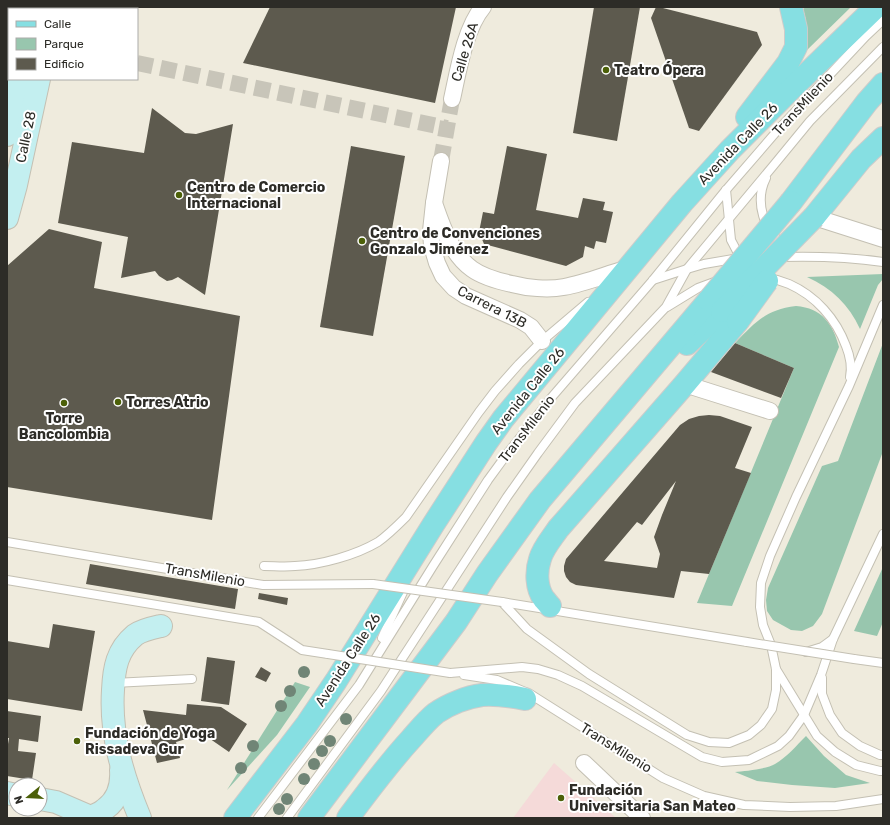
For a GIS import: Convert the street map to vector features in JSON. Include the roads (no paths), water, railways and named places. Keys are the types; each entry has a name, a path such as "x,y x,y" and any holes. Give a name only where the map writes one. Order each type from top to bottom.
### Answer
{"main road":[{"path":"682,203 788,63 796,47 796,29 791,7"},
{"name":"Avenida Calle 26","path":"246,813 336,681 433,525 503,419 682,203 736,144 876,7"},
{"path":"550,606 543,598 537,578 539,563 543,552 558,529 684,385 723,311 791,202 867,102 883,84"},
{"path":"309,818 456,622 487,574 540,500 607,421 723,311 814,217 861,159 883,138"},
{"path":"348,818 391,762 426,722 436,713 449,705 462,700 481,696 501,695 524,699"}],"street":[{"name":"Calle 26A","path":"452,99 468,35 478,13 483,7"},
{"name":"Calle 28","path":"7,218 16,185 17,110 20,80"},
{"name":"Calle 28","path":"7,135 17,110 38,80"},
{"path":"434,203 441,161"},
{"name":"Carrera 13B","path":"434,203 446,236 456,252 472,269 494,280 525,287 556,288 586,281 628,268"},
{"name":"Carrera 13B","path":"434,203 431,231 432,246 443,276 454,288 466,296 520,320 531,327 542,340"},
{"path":"814,217 883,239"},
{"path":"684,385 770,411"},
{"path":"140,818 131,796 116,744 112,704 114,672 121,650 136,635 148,629 161,626"},
{"path":"584,763 642,818"},
{"path":"48,800 56,802 91,818 106,809 116,797 122,781 121,764"},
{"path":"228,818 246,813"}],"lane":[{"name":"TransMilenio","path":"246,813 359,685 488,480 551,398 653,280 726,190 777,131 866,36 883,20"},
{"name":"TransMilenio","path":"729,220 810,121 883,47"},
{"name":"TransMilenio","path":"773,166 765,180 761,196 762,213 768,228 778,241 792,251 807,256"},
{"name":"TransMilenio","path":"726,190 731,240 740,258 752,269 770,278"},
{"path":"687,269 729,220"},
{"name":"TransMilenio","path":"653,280 704,264 740,258 807,256 883,262"},
{"path":"264,566 312,565 344,557 378,542 392,531 406,517 478,412 519,364 542,340 628,268"},
{"name":"TransMilenio","path":"287,818 381,691 507,496 538,453 575,403 666,307 687,269"},
{"name":"TransMilenio","path":"666,307 698,288 729,277 770,278 780,280 810,296 834,321 842,336 848,353 851,370 849,386"},
{"name":"TransMilenio","path":"502,602 527,629 589,674 687,735 709,742 729,743 749,735 761,725 772,709 776,690 776,669 771,645 763,625 760,607 761,583 770,556 796,497 849,386 883,305"},
{"name":"TransMilenio","path":"370,666 433,525"},
{"name":"TransMilenio","path":"450,673 522,667 538,669 558,675 582,686 702,757 722,762 749,760 778,746 788,736 804,715 821,675 833,639 883,534"},
{"name":"TransMilenio","path":"7,542 263,585 373,584 502,602 883,663"},
{"name":"TransMilenio","path":"7,580 260,622 302,650 497,680 530,694 663,778 704,796 744,805 790,807 836,806 883,799"},
{"path":"771,645 783,650 803,652 822,647 833,639"},
{"name":"TransMilenio","path":"776,669 817,736 835,752 856,765 883,772"},
{"name":"TransMilenio","path":"821,675 822,694 830,715 842,733 860,746 883,756"},
{"path":"113,683 192,679"}],"tunnel":[{"path":"138,63 447,128"},
{"path":"441,161 452,99"}],"place":[{"name":"Teatro Ópera","path":"606,70"},
{"name":"Centro de Comercio Internacional","path":"179,195"},
{"name":"Centro de Convenciones Gonzalo Jiménez","path":"362,241"},
{"name":"Torres Atrio","path":"118,402"},
{"name":"Torre Bancolombia","path":"64,403"},
{"name":"Fundación de Yoga Rissadeva Gur","path":"77,741"},
{"name":"Fundación Universitaria San Mateo","path":"561,798"}]}
